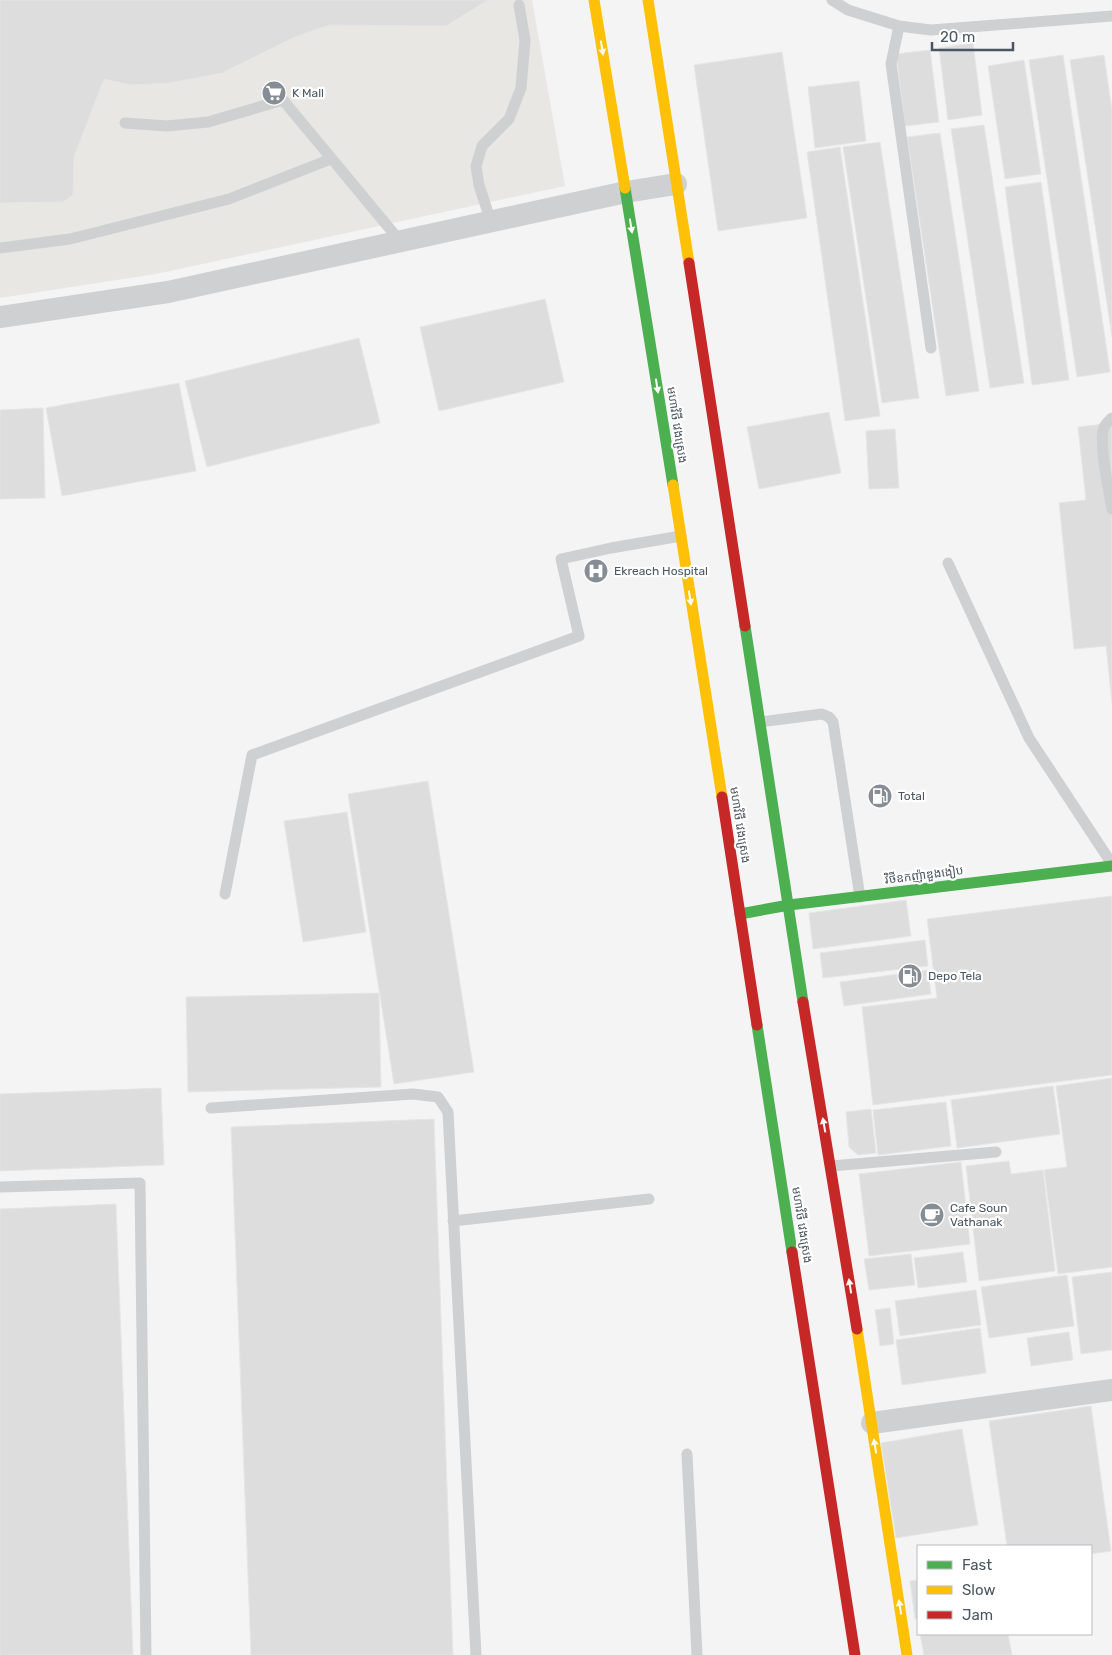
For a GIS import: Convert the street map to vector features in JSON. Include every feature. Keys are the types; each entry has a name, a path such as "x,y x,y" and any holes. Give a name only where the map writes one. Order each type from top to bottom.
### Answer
{"main road":[{"name":"មហាវិថី វេងស្រេង","path":"594,0 681,536 855,1655"},
{"path":"648,0 907,1655"},
{"name":"វិថីឧកញ៉ាឌួងងៀប","path":"740,914 789,906 1112,865"}],"street":[{"path":"0,317 168,292 626,192 676,184"},
{"path":"872,1422 1112,1390"}],"lane":[{"path":"832,0 848,10 899,26 931,30 1112,16"},
{"path":"491,222 479,185 476,166 482,146 509,119 521,88 525,40 519,5"},
{"path":"899,26 891,64 931,348"},
{"path":"125,123 167,126 208,122 283,100 400,241"},
{"path":"0,248 70,239 229,199 331,159"},
{"path":"1112,418 1105,425 1102,433 1112,508"},
{"path":"225,894 252,754 579,636 561,559 681,536"},
{"path":"948,564 1029,738 1112,865"},
{"path":"760,722 822,714 829,716 832,722 860,897"},
{"path":"211,1108 413,1094 438,1097 448,1112 476,1655"},
{"path":"831,1166 996,1152"},
{"path":"0,1187 140,1183 146,1655"},
{"path":"453,1221 649,1199"},
{"path":"687,1454 697,1655"}],"shaded area":[{"name":"K Mall","path":"0,0 532,0 565,186 156,274 0,298"}],"building":[{"path":"0,0 488,0 446,26 329,25 295,37 222,73 170,83 131,85 104,79 74,157 73,195 63,202 0,203"},
{"path":"973,43 982,115 948,120 939,48"},
{"path":"930,50 939,122 905,126 896,54"},
{"path":"782,52 807,218 718,231 694,65"},
{"path":"1063,55 1110,372 1077,377 1029,60"},
{"path":"1104,55 1112,110 1112,337 1070,60"},
{"path":"1024,60 1041,174 1005,179 988,66"},
{"path":"859,81 866,141 815,148 808,87"},
{"path":"984,125 1024,383 990,388 951,129"},
{"path":"940,133 979,391 946,396 907,137"},
{"path":"880,142 919,398 882,403 843,147"},
{"path":"840,147 880,416 845,421 807,152"},
{"path":"1041,182 1069,380 1032,385 1005,187"},
{"path":"545,299 564,382 439,411 420,327"},
{"path":"359,338 380,423 207,467 185,381"},
{"path":"179,383 196,471 62,496 46,408"},
{"path":"43,408 45,498 0,499 0,410"},
{"path":"829,412 841,473 759,489 747,427"},
{"path":"1112,423 1112,703 1106,646 1074,649 1059,503 1086,500 1078,427"},
{"path":"895,429 899,488 869,489 866,431"},
{"path":"428,781 474,1072 394,1084 348,794"},
{"path":"347,812 366,932 303,942 284,821"},
{"path":"1112,896 1112,1075 873,1105 862,1007 937,998 927,919"},
{"path":"906,900 911,936 813,949 809,913"},
{"path":"925,940 928,966 823,978 820,953"},
{"path":"928,970 931,994 844,1006 840,982"},
{"path":"379,993 381,1087 188,1092 186,997"},
{"path":"1112,1078 1112,1267 1058,1274 1044,1170 1067,1167 1056,1086"},
{"path":"1053,1086 1060,1134 957,1148 951,1100"},
{"path":"161,1088 164,1165 0,1171 0,1094"},
{"path":"946,1102 951,1146 878,1155 873,1110"},
{"path":"871,1109 876,1153 858,1155 849,1147 846,1112"},
{"path":"434,1119 453,1655 251,1655 231,1127"},
{"path":"1009,1161 1011,1174 1043,1170 1055,1271 979,1281 966,1166"},
{"path":"961,1162 970,1244 869,1256 859,1174"},
{"path":"116,1204 133,1655 0,1655 0,1209"},
{"path":"963,1252 967,1282 918,1288 914,1258"},
{"path":"911,1254 915,1285 869,1290 864,1259"},
{"path":"1112,1272 1112,1350 1081,1354 1072,1277"},
{"path":"1067,1275 1074,1326 989,1338 981,1287"},
{"path":"976,1290 981,1325 900,1336 895,1301"},
{"path":"890,1308 894,1344 880,1346 875,1310"},
{"path":"980,1328 986,1373 902,1385 896,1340"},
{"path":"1069,1332 1073,1360 1031,1366 1027,1338"},
{"path":"1091,1406 1111,1551 1092,1554 1092,1545 1007,1545 989,1421"},
{"path":"962,1429 978,1525 896,1538 881,1443"},
{"path":"917,1580 917,1618 915,1619 910,1581"},
{"path":"920,1635 1008,1635 1012,1655 924,1655"}],"traffic: fast":[{"path":"625,188 673,485"},
{"path":"745,626 803,1002"},
{"path":"740,914 789,905 1112,866"},
{"path":"757,1025 792,1252"}],"traffic: slow":[{"path":"594,0 625,188"},
{"path":"648,0 689,263"},
{"path":"673,485 722,797"},
{"path":"857,1329 907,1655"}],"traffic: jam":[{"path":"689,263 745,626"},
{"path":"722,797 757,1025"},
{"path":"803,1002 857,1329"},
{"path":"792,1252 855,1655"}],"place":[{"name":"K Mall","path":"274,93"},
{"name":"Ekreach Hospital","path":"596,571"},
{"name":"Total","path":"880,796"},
{"name":"Depo Tela","path":"910,976"},
{"name":"Cafe Soun Vathanak","path":"932,1215"}]}
